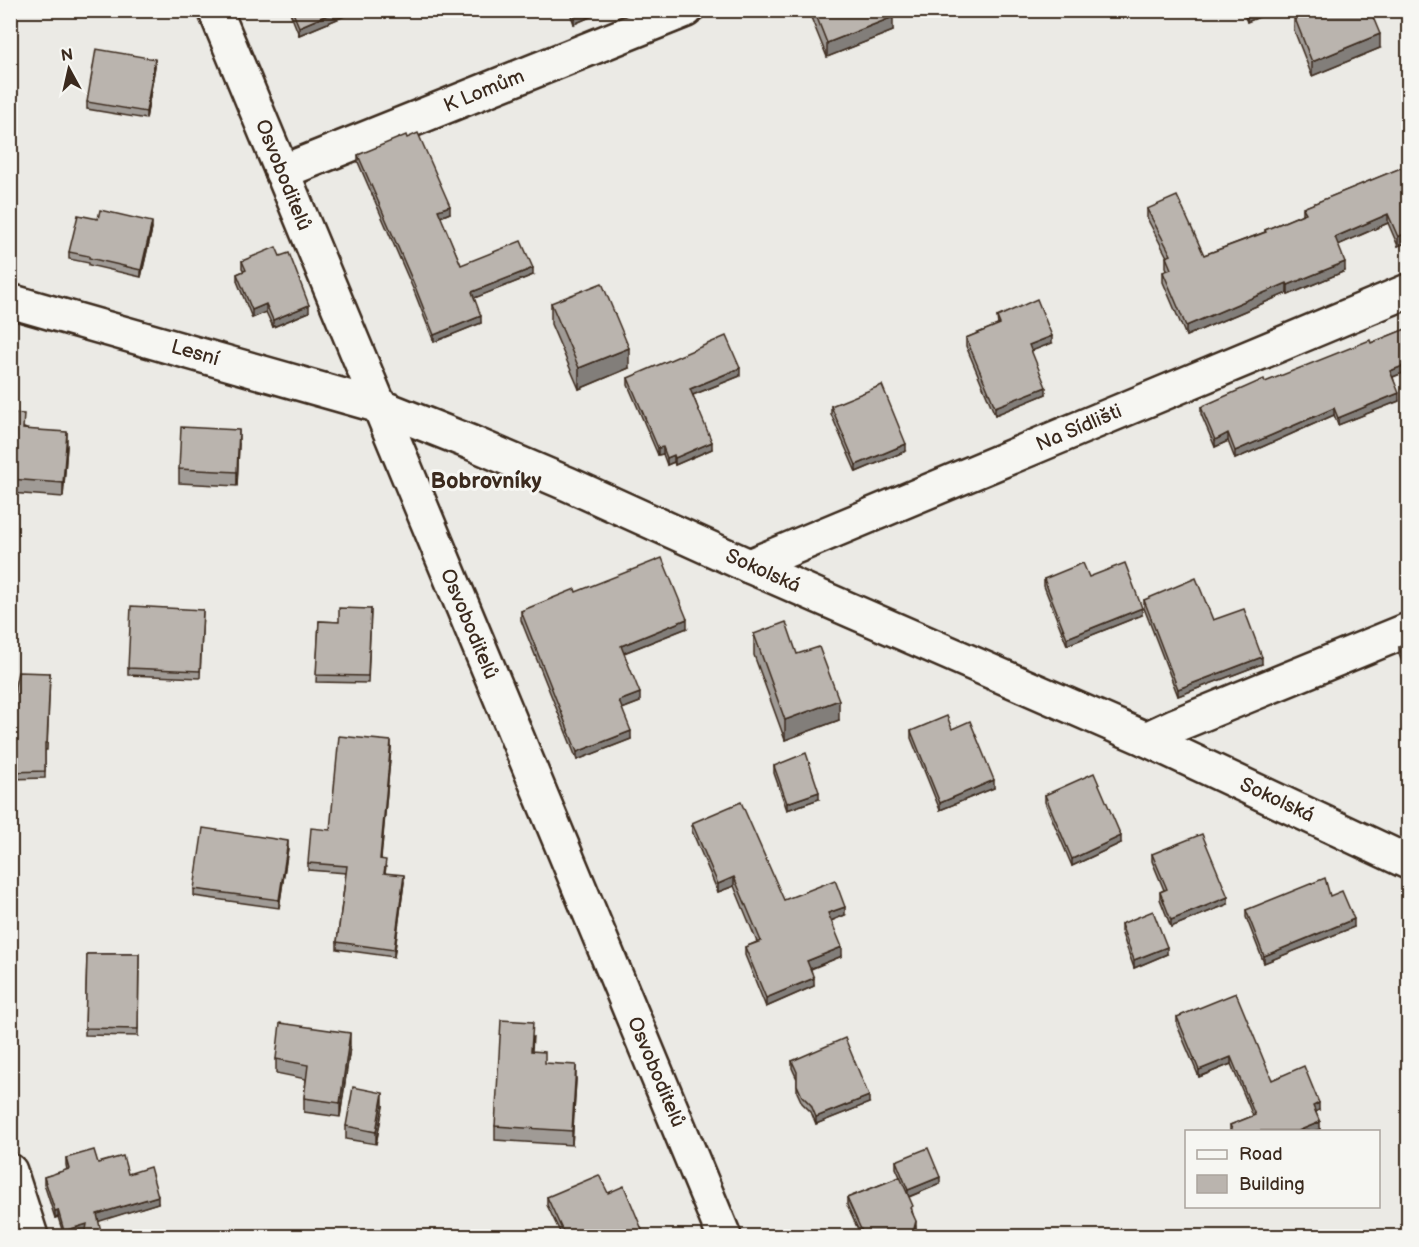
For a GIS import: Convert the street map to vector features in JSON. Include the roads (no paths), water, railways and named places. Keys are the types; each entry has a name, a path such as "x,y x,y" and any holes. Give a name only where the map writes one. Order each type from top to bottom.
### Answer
{"street":[{"name":"Osvoboditelů","path":"215,10 724,1236"},
{"name":"K Lomům","path":"282,172 686,10"},
{"name":"Na Sídlišti","path":"749,566 1408,291"},
{"name":"Lesní","path":"10,301 379,406"},
{"name":"Sokolská","path":"379,406 568,484 749,566 1146,739 1408,862"},
{"path":"1146,739 1408,630"},
{"path":"10,1171 31,1236"}],"district":[{"name":"Bobrovníky","path":"486,481"}]}
